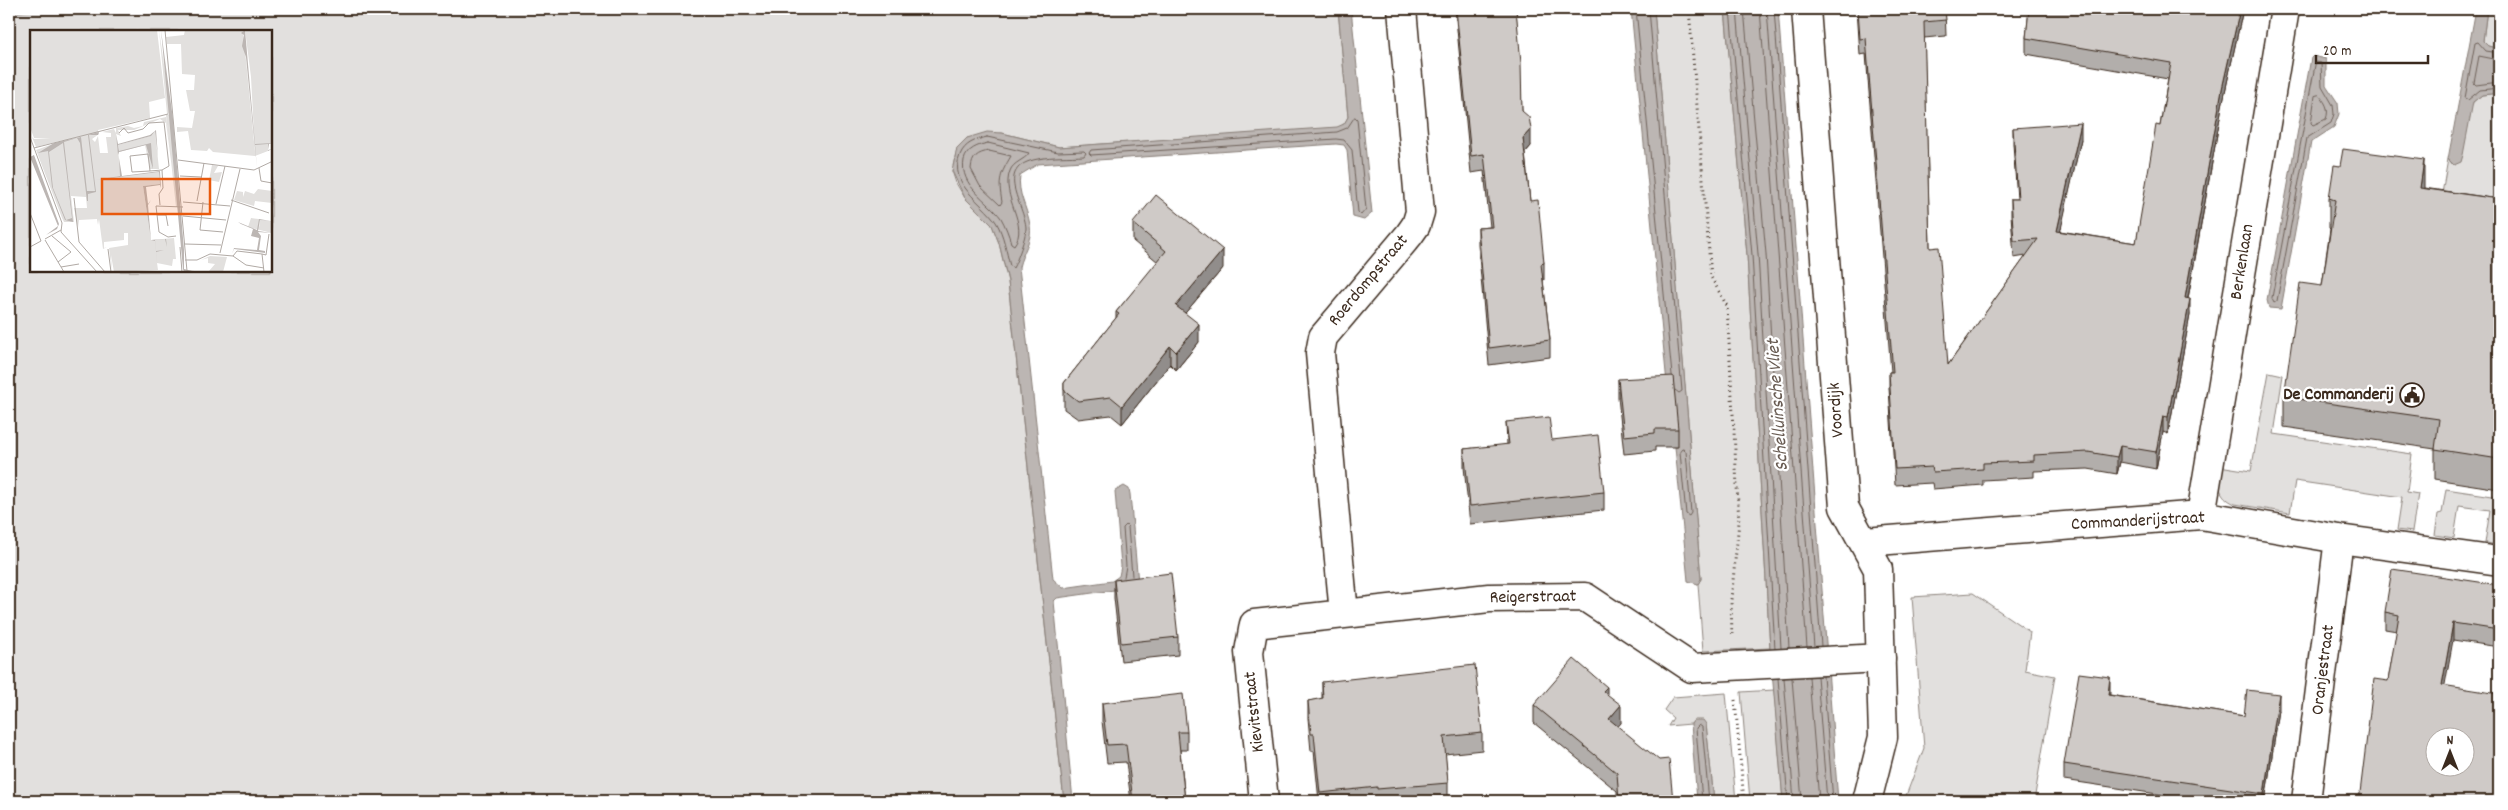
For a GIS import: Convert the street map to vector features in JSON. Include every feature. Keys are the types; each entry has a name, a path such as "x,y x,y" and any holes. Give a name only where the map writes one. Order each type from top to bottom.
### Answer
{"street":[{"name":"Roerdompstraat","path":"1344,614 1320,354 1323,337 1409,235 1416,224 1420,212 1402,9"},
{"name":"Voordijk","path":"1806,9 1844,507 1865,542 1878,569 1883,737 1867,801"},
{"name":"Berkenlaan","path":"2201,515 2285,9"},
{"name":"Commanderijstraat","path":"1865,542 2201,515 2339,539 2499,561"},
{"name":"Oranjestraat","path":"2306,801 2339,539"},
{"name":"Reigerstraat","path":"1254,624 1489,598 1585,597 1692,668 1732,668 1881,658"},
{"name":"Kievitstraat","path":"1254,624 1249,652 1264,801"}],"path":[{"path":"1688,9 1712,277 1727,306 1739,522 1731,600 1732,668 1744,801"}],"shaded area":[{"path":"49,9 1338,9 1348,117 1344,124 1337,128 1059,147 1002,133 967,138 957,148 952,171 956,183 965,198 992,225 999,243 1008,282 1064,801 9,801 9,13"},
{"path":"1654,9 1725,9 1747,255 1770,648 1703,651 1698,584 1701,579"},
{"path":"2487,9 2499,9 2499,49 2488,46 2483,41"},
{"path":"2499,93 2499,215 2440,205 2448,159 2451,164 2473,102 2482,95"},
{"path":"2269,372 2283,375 2274,434 2412,454 2407,492 2418,494 2412,532 2397,530 2402,497 2295,481 2290,513 2235,504 2225,497 2219,483 2219,466 2251,471"},
{"path":"2446,489 2499,497 2499,545 2485,543 2490,510 2459,506 2454,538 2435,535 2438,514 2442,513"},
{"path":"1973,593 2030,632 2025,670 2055,676 2034,801 1904,801 1924,748 1912,597"},
{"path":"1774,690 1783,801 1750,801 1741,692"},
{"path":"1726,693 1736,801 1714,801 1706,724 1694,720 1691,724 1668,726 1673,718 1664,710 1673,697"}],"water":[{"path":"1338,9 1351,9 1372,213 1364,220 1353,217 1347,150 1344,145 1038,164 1020,175 1021,194 1031,231 1019,267 1053,579 1063,588 1112,581 1119,576 1121,566 1115,491 1124,486 1129,489 1130,494 1138,583 1135,587 1057,598 1054,601 1073,801 1064,801 1008,281 999,243 992,225 965,198 952,171 957,148 967,138 987,132 1002,133 1059,147 1337,127 1344,124 1348,117"},
{"path":"1631,9 1654,9 1701,579 1698,584 1688,581 1675,447 1677,447 1668,394"},
{"name":"Schelluinsche Vliet","path":"1725,9 1778,9 1838,801 1783,801 1770,648 1747,255"},
{"path":"2476,9 2487,9 2483,41 2488,46 2499,49 2499,93 2482,95 2473,102 2461,162 2454,165 2448,159"},
{"path":"2313,56 2326,59 2326,85 2338,103 2339,114 2334,127 2311,142 2281,309 2269,308 2267,300 2311,58"},
{"path":"1694,720 1703,720 1706,724 1714,801 1697,801 1691,724"}],"building":[{"path":"1456,9 1516,9 1521,63 1522,111 1529,117 1531,129 1523,138 1530,201 1538,200 1544,263 1541,264 1550,340 1489,348 1478,228 1492,227 1484,154 1471,156"},
{"path":"1858,9 1945,9 1946,20 1924,22 1930,248 1939,247 1948,365 2038,239 2014,241 2011,199 2018,199 2013,128 2081,123 2057,231 2136,243 2156,125 2160,126 2171,63 2026,38 2029,9 2240,9 2222,89 2185,298 2190,299 2168,417 2163,416 2156,452 2120,446 2117,457 2088,452 2034,455 2034,461 1983,463 1983,469 1933,472 1932,467 1895,469 1889,372 1893,372 1866,38 1860,39"},
{"path":"2343,149 2424,160 2420,188 2499,199 2499,459 2435,449 2439,419 2284,397 2300,283 2322,286 2335,200 2329,198 2334,165 2340,166"},
{"path":"1156,195 1223,250 1176,306 1199,324 1176,352 1170,346 1122,406 1111,397 1078,401 1064,390 1064,383 1119,314 1116,312 1166,251 1133,223"},
{"path":"1673,376 1678,429 1655,429 1655,433 1624,436 1618,379"},
{"path":"1549,417 1552,440 1598,435 1604,492 1470,506 1464,449 1509,444 1506,422"},
{"path":"2392,569 2499,585 2499,630 2453,623 2442,685 2499,694 2499,801 2359,801 2374,679 2388,681 2399,615 2385,612"},
{"path":"1171,573 1178,637 1121,643 1114,580"},
{"path":"1574,659 1607,687 1603,691 1621,705 1609,719 1659,760 1669,759 1673,801 1619,801 1617,773 1534,705"},
{"path":"1475,665 1482,733 1444,737 1448,783 1377,789 1377,787 1320,793 1314,734 1311,734 1308,701 1323,698 1322,682"},
{"path":"2079,673 2110,677 2108,695 2244,716 2247,690 2279,694 2264,794 2064,764"},
{"path":"1183,694 1187,732 1178,732 1185,801 1133,801 1126,744 1107,745 1102,703"}],"place":[{"name":"De Commanderij","path":"2412,395"}]}
